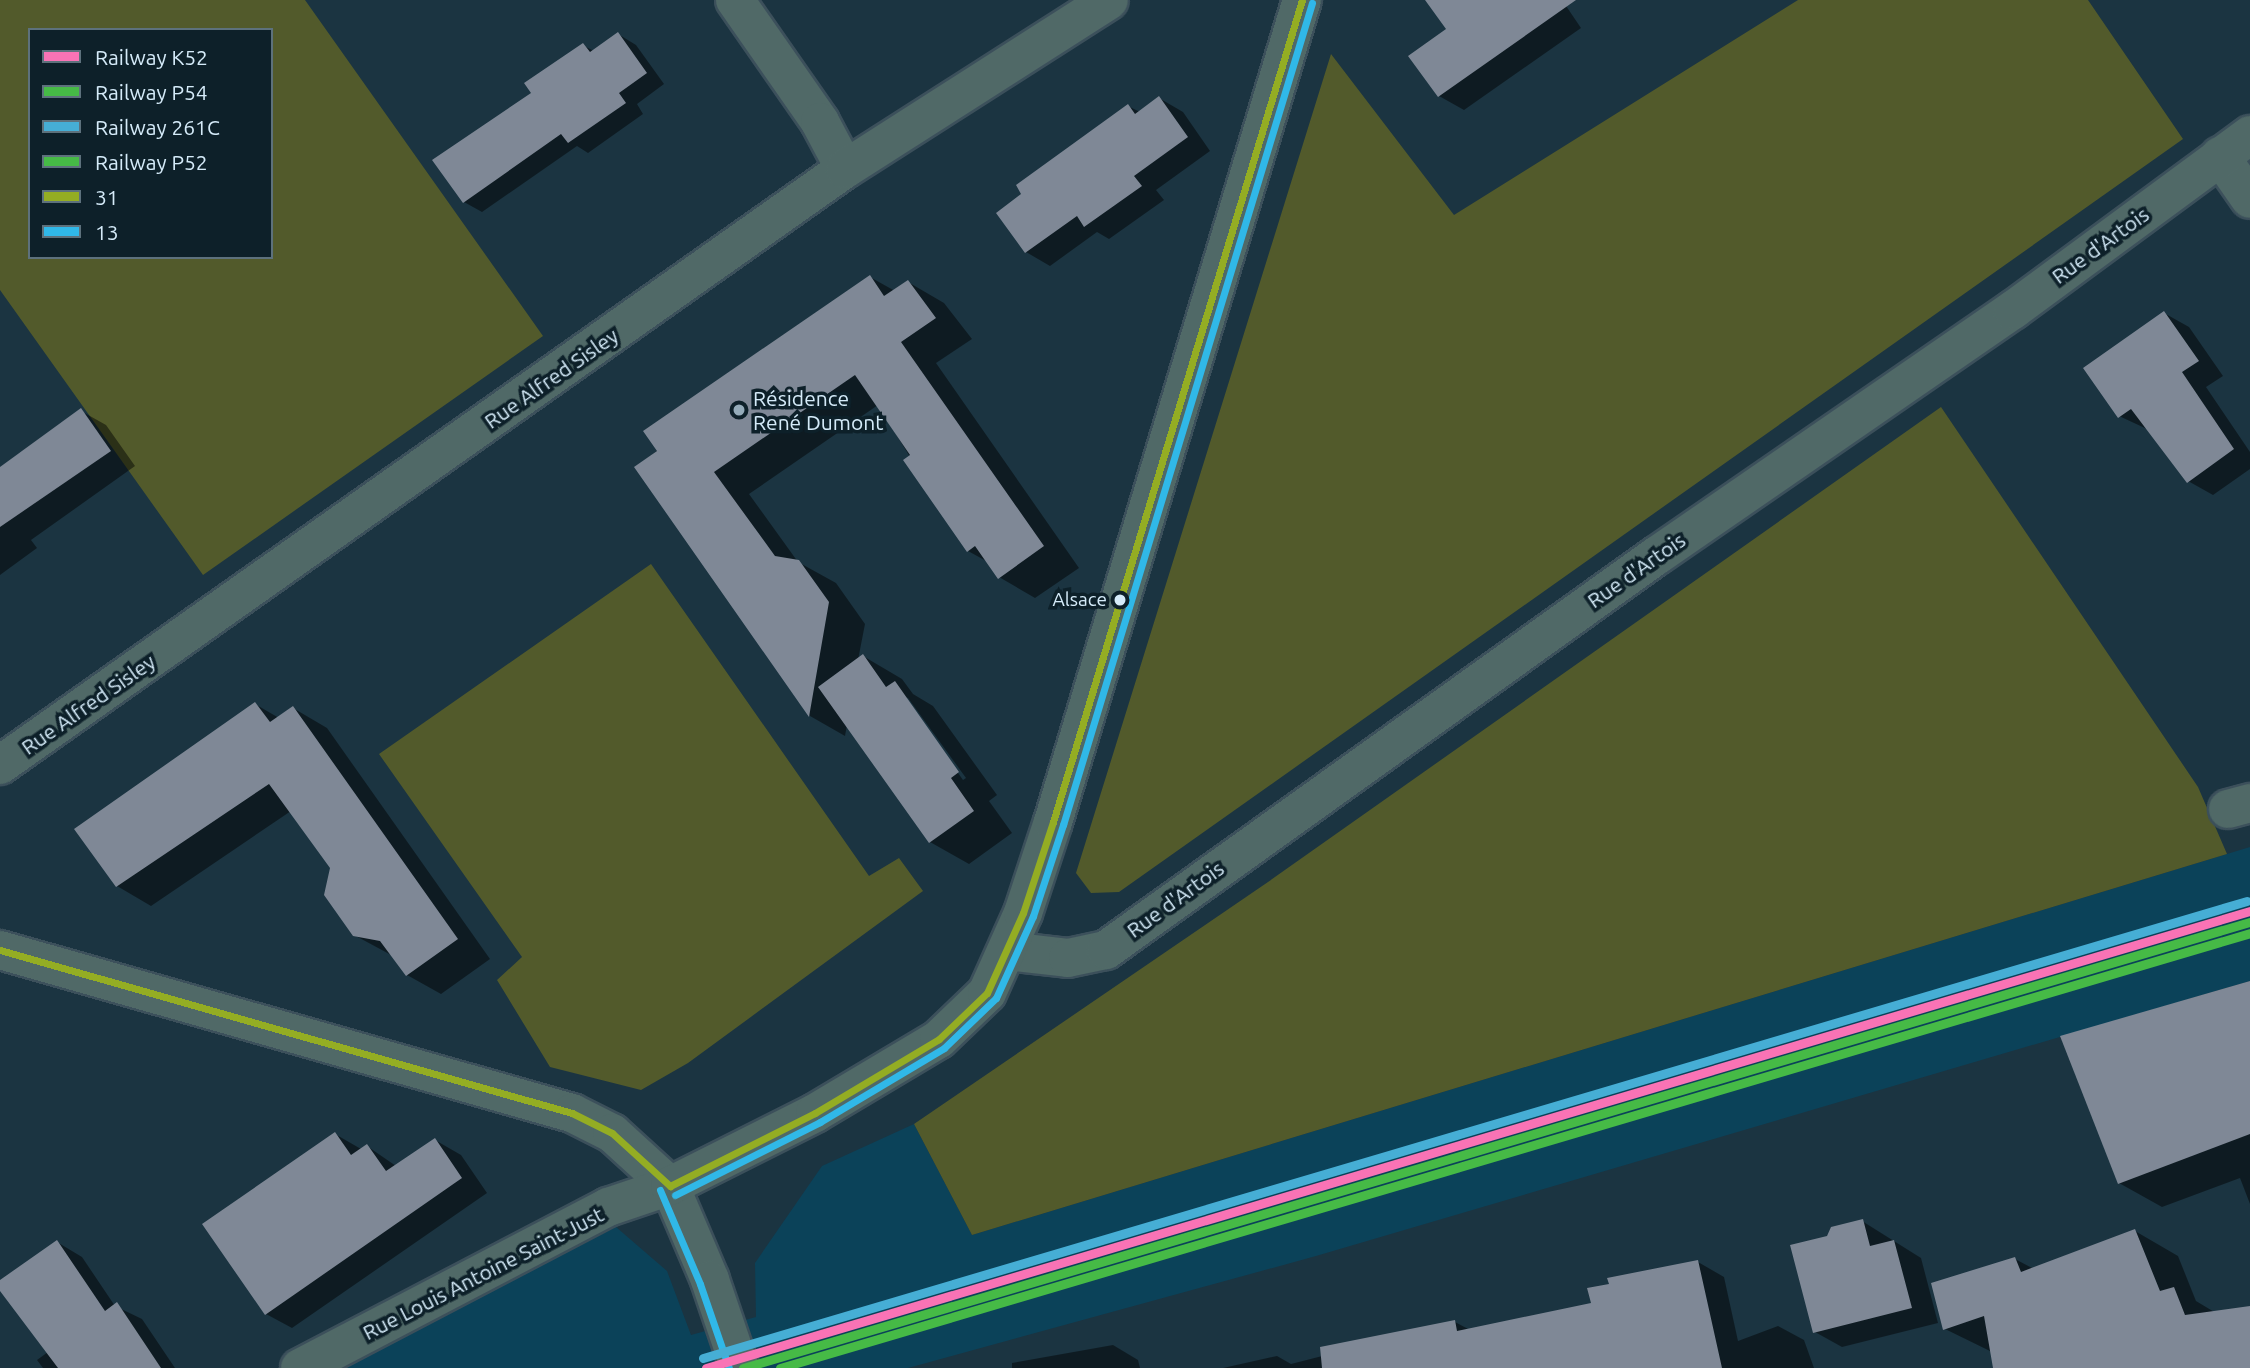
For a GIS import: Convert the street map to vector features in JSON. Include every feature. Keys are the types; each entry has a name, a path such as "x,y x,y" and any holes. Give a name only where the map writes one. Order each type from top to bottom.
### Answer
{"street":[{"path":"735,0 820,122 845,169"},
{"name":"Rue Alfred Sisley","path":"0,765 845,169 1109,0"},
{"name":"Rue Louis Antoine Saint-Just","path":"300,1368 597,1213 670,1186 816,1113 939,1039 987,993 1007,951 1088,711 1302,0"},
{"path":"2235,146 2250,198"},
{"name":"Rue d'Artois","path":"1007,951 1068,958 1106,950 1656,555 2012,310 2235,146"},
{"path":"0,950 572,1113 612,1133 670,1186 710,1280 740,1368"}],"shaded area":[{"path":"2250,847 2250,981 1316,1256 908,1368 341,1368 616,1227 667,1271 691,1335 756,1317 755,1263 822,1166 914,1124 972,1235"}],"green space":[{"path":"0,0 305,0 543,336 203,575 0,290"},
{"path":"1798,0 2088,0 2183,139 1119,892 1091,893 1076,873 1331,54 1454,215"},
{"path":"1941,407 2198,787 2227,854 972,1235 914,1124 1268,882"},
{"path":"651,564 869,876 899,858 923,891 688,1063 641,1090 550,1067 497,980 522,957 379,754"}],"building":[{"path":"1425,0 1576,0 1438,97 1408,56 1446,29"},
{"path":"618,32 647,73 619,93 626,103 568,143 561,134 463,203 432,160 531,93 524,83 583,43 590,52"},
{"path":"1159,96 1188,137 1134,176 1142,186 1084,227 1077,216 1025,253 996,213 1021,194 1016,185 1128,104 1135,114"},
{"path":"870,275 884,296 908,280 936,318 901,342 1044,546 998,579 975,546 967,552 903,460 910,455 855,375 714,472 775,556 799,560 829,602 809,717 634,467 657,451 643,431"},
{"path":"2164,311 2199,361 2182,372 2234,449 2187,483 2131,409 2118,418 2083,368"},
{"path":"81,408 111,451 0,527 0,467"},
{"path":"863,654 886,687 895,681 959,772 951,778 974,811 929,843 818,687"},
{"path":"255,702 270,722 293,706 458,939 406,976 380,941 353,936 324,895 330,868 269,784 116,887 74,829"},
{"path":"2250,981 2250,1134 2118,1184 2060,1036"},
{"path":"335,1132 351,1155 367,1144 386,1171 435,1138 462,1178 265,1315 202,1224"},
{"path":"1863,1219 1870,1246 1894,1240 1912,1308 1813,1333 1790,1245 1827,1236 1831,1227"},
{"path":"2135,1229 2160,1291 2174,1287 2185,1315 2250,1306 2250,1368 1993,1368 1984,1316 1943,1330 1931,1283 2015,1257 2021,1272"},
{"path":"57,1240 105,1311 117,1302 161,1368 58,1368 0,1291 0,1280"},
{"path":"1698,1260 1722,1368 1322,1368 1320,1347 1455,1320 1457,1331 1591,1303 1587,1288 1609,1284 1607,1278"}],"rail line":[{"name":"261C","path":"703,1358 2247,901"},
{"name":"K52","path":"706,1368 2250,911"},
{"name":"P54","path":"743,1368 2250,922"},
{"name":"P52","path":"780,1368 2250,933"}],"transit line":[{"name":"31","path":"670,1186 815,1113 939,1039 987,993 1023,913 1053,822 1302,0"},
{"name":"13","path":"675,1195 820,1122 944,1048 996,998 1033,916 1063,825 1312,3"},
{"name":"31","path":"0,950 572,1113 612,1133 670,1186"},
{"name":"13","path":"660,1190 700,1284 729,1368"}],"place":[{"name":"Résidence René Dumont","path":"739,410"},
{"name":"Alsace","path":"1120,600"}]}
